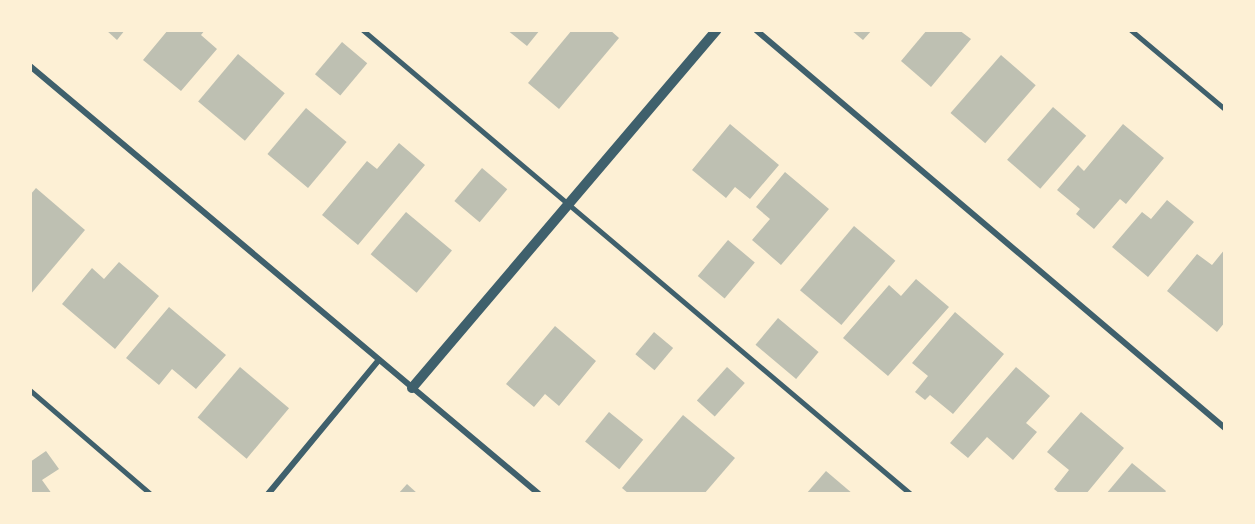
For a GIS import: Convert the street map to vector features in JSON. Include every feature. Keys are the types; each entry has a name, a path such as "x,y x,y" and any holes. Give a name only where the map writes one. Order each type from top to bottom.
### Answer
{"street":[{"path":"412,388 717,30"},
{"path":"756,30 1225,428"},
{"path":"30,66 539,494"},
{"path":"268,494 379,360"}],"lane":[{"path":"363,30 911,494"},
{"path":"1131,30 1225,109"},
{"path":"30,390 151,494"}],"building":[{"path":"106,30 125,30 117,40"},
{"path":"168,30 205,30 201,35 217,49 181,91 143,60"},
{"path":"507,30 540,30 527,46"},
{"path":"572,30 610,30 619,38 559,109 528,83"},
{"path":"851,30 872,30 863,40"},
{"path":"927,30 959,30 971,39 931,87 901,61"},
{"path":"342,42 367,63 340,95 315,74"},
{"path":"238,54 285,93 245,141 198,101"},
{"path":"1001,55 1036,85 985,143 950,113"},
{"path":"1053,107 1086,136 1040,189 1007,160"},
{"path":"306,108 347,142 308,188 267,154"},
{"path":"730,124 779,165 750,199 735,187 726,198 692,170"},
{"path":"1123,124 1164,158 1126,204 1120,199 1094,229 1076,214 1080,209 1057,190 1078,165 1084,171"},
{"path":"399,143 425,165 358,245 322,215 367,161 377,169"},
{"path":"482,168 507,189 480,222 454,201"},
{"path":"785,172 829,209 781,265 752,240 770,219 756,207"},
{"path":"36,188 85,230 30,295 30,195"},
{"path":"1167,200 1194,222 1148,277 1112,247 1142,212 1151,219"},
{"path":"406,212 452,251 417,293 371,254"},
{"path":"854,226 895,261 841,325 800,290"},
{"path":"728,240 755,262 725,299 698,276"},
{"path":"1225,249 1225,322 1217,332 1167,291 1197,254 1212,265"},
{"path":"119,262 159,296 115,349 62,304 92,268 104,279"},
{"path":"916,279 949,307 888,376 843,338 889,285 901,296"},
{"path":"169,307 226,355 196,389 172,369 159,385 126,358"},
{"path":"955,312 1004,354 953,414 930,395 925,400 915,392 928,376 912,363"},
{"path":"778,318 819,352 796,379 756,345"},
{"path":"555,326 596,361 559,406 545,394 534,407 506,384"},
{"path":"654,332 673,348 655,370 635,354"},
{"path":"240,367 289,408 247,459 198,418"},
{"path":"727,367 745,383 715,417 697,400"},
{"path":"1016,367 1050,396 1026,423 1037,432 1013,460 987,437 968,458 950,443"},
{"path":"609,412 643,440 619,469 585,442"},
{"path":"1081,412 1124,448 1086,494 1060,494 1054,489 1069,470 1047,452"},
{"path":"683,415 735,458 704,494 629,494 622,488"},
{"path":"46,451 59,469 42,480 52,494 30,494 30,462"},
{"path":"1132,463 1166,491 1164,494 1106,494"},
{"path":"826,471 853,494 806,494"},
{"path":"407,484 418,494 398,494"}]}
